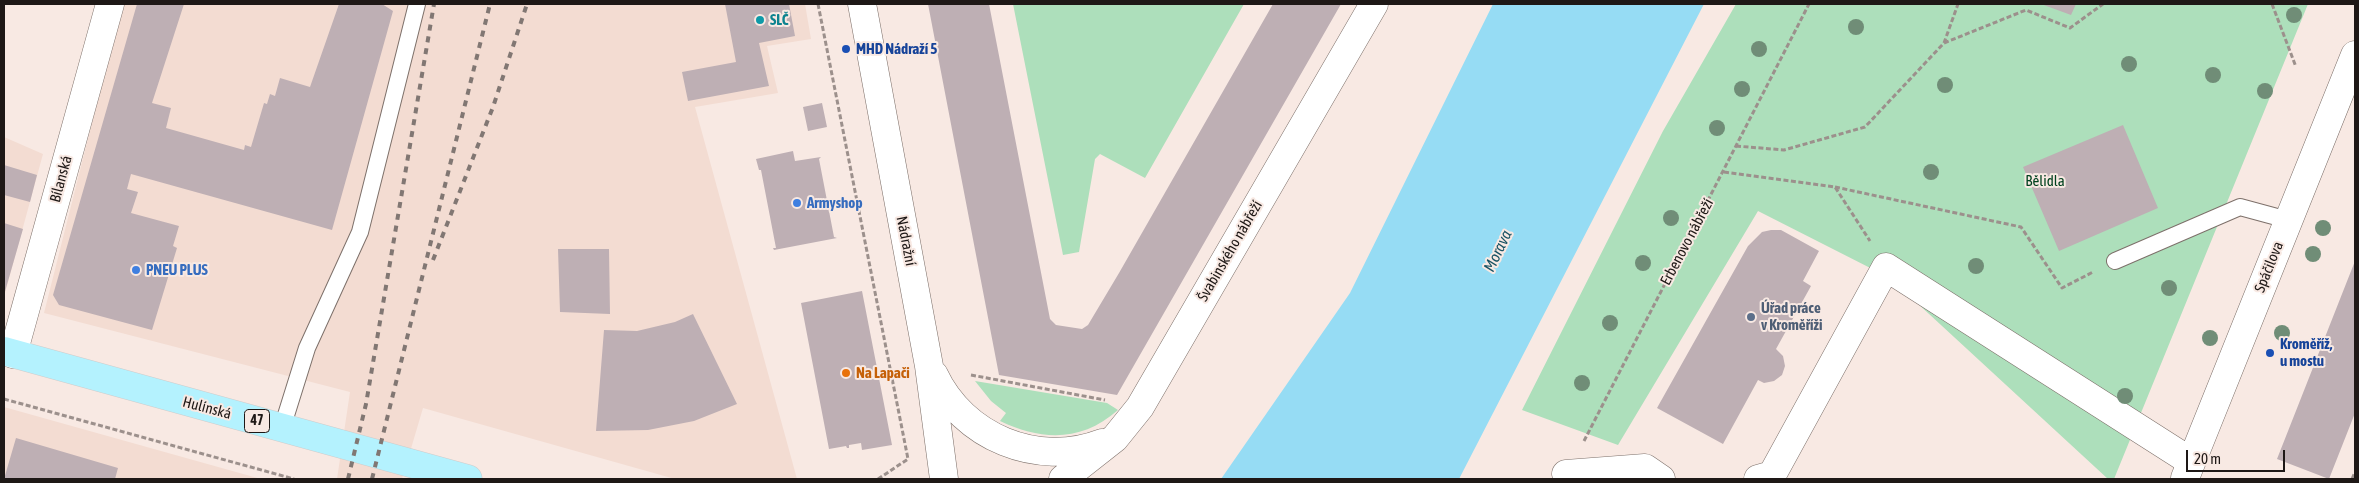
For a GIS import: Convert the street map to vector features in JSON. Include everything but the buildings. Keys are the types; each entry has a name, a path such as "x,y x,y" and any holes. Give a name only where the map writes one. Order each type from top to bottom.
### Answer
{"main road":[{"name":"Hulínská","path":"8,353 468,479"}],"street":[{"name":"Bílanská","path":"8,353 110,4"},
{"name":"Nádražní","path":"862,4 929,366 938,472"},
{"name":"Švabinského nábřeží","path":"1062,479 1115,438 1140,408 1374,4"},
{"name":"Spáčilova","path":"2187,470 2355,55"},
{"path":"1758,479 1772,474 1886,267 2187,470"},
{"path":"929,366 940,389 955,408 993,438 1016,447 1041,452 1066,452 1091,447 1115,438"},
{"path":"1565,477 1645,468 1661,479"}],"lane":[{"path":"282,428 307,348 360,232 416,4"},
{"path":"2115,261 2240,206 2288,220"}],"path":[{"path":"818,4 908,459 878,479"},
{"name":"Erbenovo nábřeží","path":"1565,477 1809,4"},
{"path":"1736,146 1784,150 1865,127 1944,43 1958,4"},
{"path":"1944,43 2026,10 2070,28 2103,4"},
{"path":"2272,4 2296,66"},
{"path":"1724,172 1835,187 2021,227 2062,288 2115,261"},
{"path":"1835,187 1886,267"},
{"path":"966,374 1112,401"},
{"path":"4,399 294,479"},
{"path":"2352,479 2355,472"}],"shaded area":[{"path":"122,4 805,4 811,39 767,46 778,93 695,107 797,479 675,479 423,408 402,479 337,479 350,392 44,313"},
{"path":"4,137 43,154 4,297"},
{"path":"4,407 261,479 4,479"}],"green space":[{"path":"1013,4 1244,4 1145,178 1100,154 1095,159 1079,252 1063,255"},
{"name":"Bělidla","path":"1736,4 2308,4 2114,479 2108,479 1890,278 1758,211 1618,445 1522,410 1663,131"},
{"path":"975,381 1107,403 1118,410 1090,428 1076,433 1046,435 1031,432 1000,421 1006,413 991,401"}],"water":[{"name":"Morava","path":"1493,4 1704,4 1459,479 1221,479 1350,293"}],"railway":[{"path":"348,479 366,404 434,4"},
{"path":"372,479 490,4"},
{"path":"433,260 493,107 527,4"}],"place":[{"name":"SLČ","path":"760,20"},
{"name":"MHD Nádraží 5","path":"846,49"},
{"name":"Armyshop","path":"797,203"},
{"name":"PNEU PLUS","path":"136,270"},
{"name":"Úřad práce v Kroměříži","path":"1751,317"},
{"name":"Kroměříž, u mostu","path":"2270,353"},
{"name":"Na Lapači","path":"846,373"}]}
